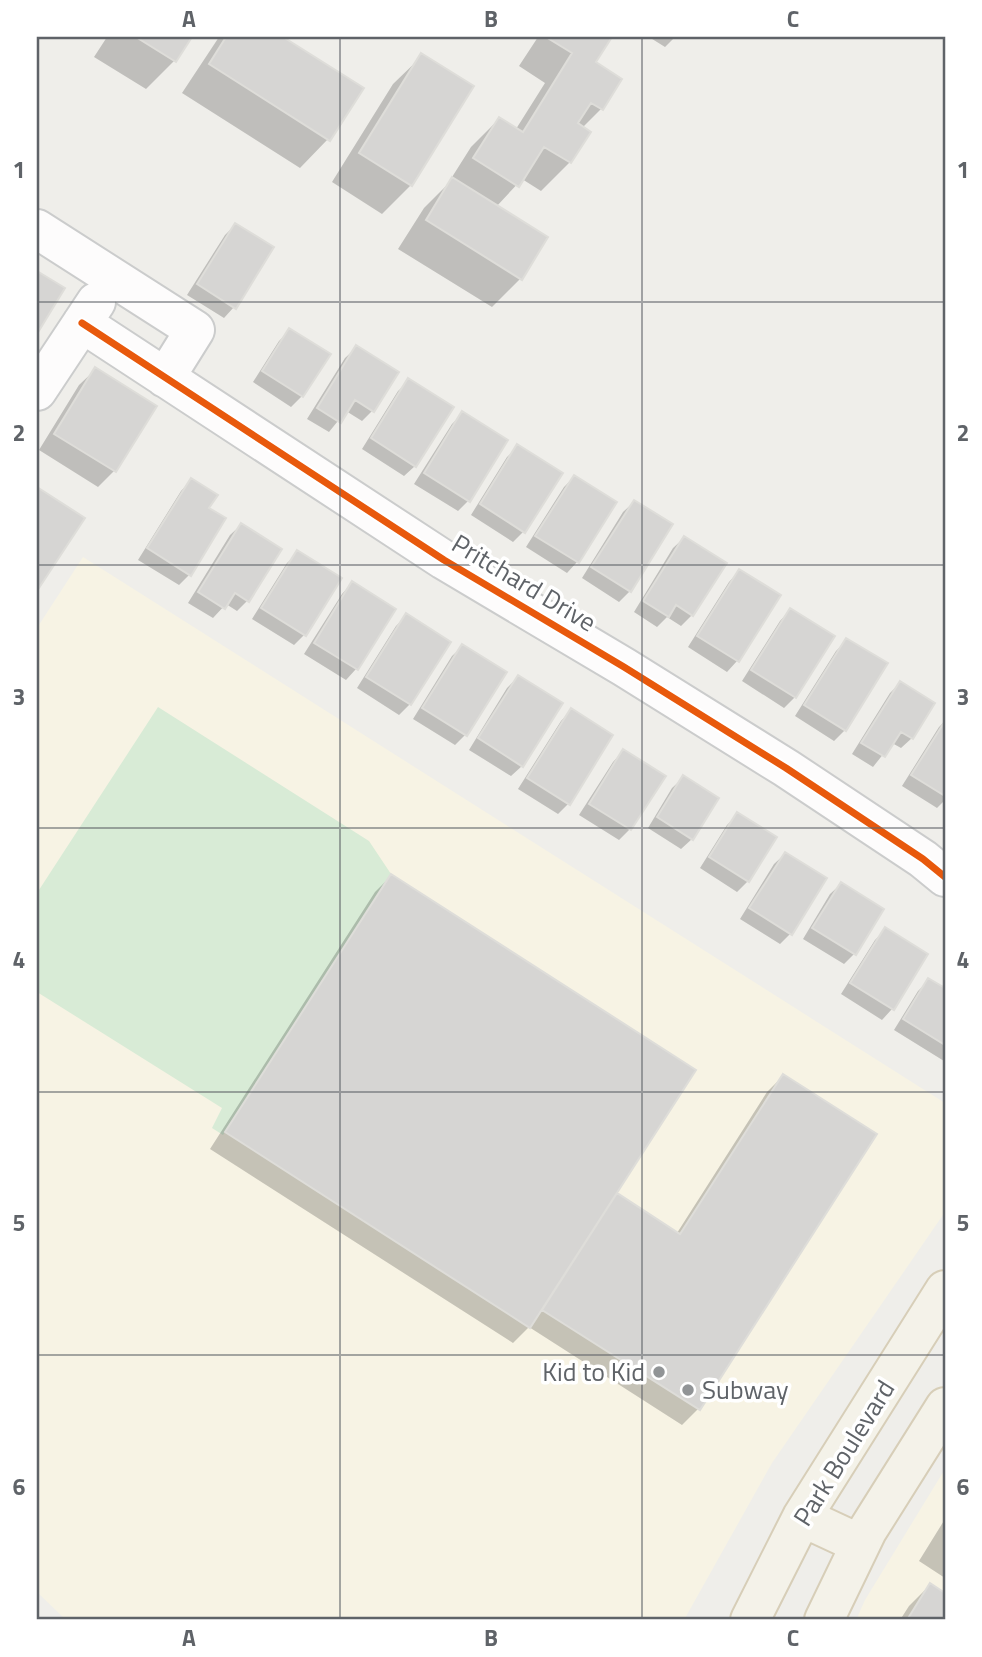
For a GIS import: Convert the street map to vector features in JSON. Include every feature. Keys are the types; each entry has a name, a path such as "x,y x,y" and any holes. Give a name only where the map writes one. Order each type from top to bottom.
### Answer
{"main road":[{"name":"Park Boulevard","path":"750,1620 802,1517 945,1290"},
{"path":"824,1620 860,1544 945,1407"},
{"path":"802,1517 860,1544"}],"street":[{"path":"37,229 195,330 165,378"},
{"path":"37,391 112,277"},
{"name":"Pritchard Drive","path":"82,323 444,559 786,768 923,859 945,877"}],"shaded area":[{"path":"83,557 945,1103 945,1212 772,1463 684,1620 66,1620 37,1592 37,628"},
{"path":"945,1469 945,1620 856,1620 865,1600"}],"green space":[{"path":"158,707 369,841 391,874 223,1135 212,1128 222,1108 37,992 37,893"}],"building":[{"path":"136,37 192,37 176,62"},
{"path":"226,37 283,37 364,88 330,141 209,64"},
{"path":"546,37 612,37 596,62 622,79 603,110 591,103 578,123 591,132 571,163 544,147 519,187 473,158 499,117 523,132 572,53"},
{"path":"421,53 474,86 412,186 359,153"},
{"path":"452,177 548,237 522,280 426,220"},
{"path":"235,223 274,247 236,309 197,284"},
{"path":"37,271 65,288 37,334"},
{"path":"289,328 331,354 303,397 262,371"},
{"path":"356,345 399,372 374,412 355,400 341,423 317,408"},
{"path":"95,367 157,406 116,472 54,434"},
{"path":"408,378 454,407 416,467 371,438"},
{"path":"462,411 508,440 470,502 424,473"},
{"path":"517,444 563,473 525,533 480,504"},
{"path":"574,475 617,502 579,563 535,536"},
{"path":"191,478 218,495 209,508 226,518 191,576 147,548"},
{"path":"37,487 85,518 37,591"},
{"path":"634,500 673,524 631,592 591,567"},
{"path":"241,523 282,549 249,602 235,593 225,609 198,592"},
{"path":"684,536 727,563 693,616 676,605 669,617 643,601"},
{"path":"297,550 342,578 306,636 261,608"},
{"path":"739,569 781,595 739,662 697,636"},
{"path":"352,581 396,609 358,670 314,643"},
{"path":"790,608 835,636 796,698 751,670"},
{"path":"406,613 451,642 411,705 366,677"},
{"path":"846,638 888,663 846,731 804,705"},
{"path":"462,644 507,672 467,736 422,708"},
{"path":"518,675 563,703 523,767 478,738"},
{"path":"900,681 935,703 913,739 901,732 885,757 861,743"},
{"path":"571,708 613,735 570,805 527,778"},
{"path":"945,721 945,796 911,775"},
{"path":"623,749 666,776 631,830 589,804"},
{"path":"683,775 719,798 693,840 657,817"},
{"path":"737,812 777,837 749,882 709,857"},
{"path":"785,852 827,878 792,935 749,908"},
{"path":"391,874 696,1070 530,1328 225,1132"},
{"path":"841,882 884,909 856,955 812,928"},
{"path":"885,927 928,954 894,1010 850,983"},
{"path":"928,978 945,988 945,1045 903,1019"},
{"path":"783,1074 877,1134 700,1410 542,1310 617,1193 680,1234"},
{"path":"930,1583 945,1593 945,1620 907,1620"}],"cycle path":[{"path":"82,323 444,560 624,667 786,768 923,859 945,877"}],"place":[{"name":"Kid to Kid","path":"659,1372"},
{"name":"Subway","path":"688,1390"}]}
